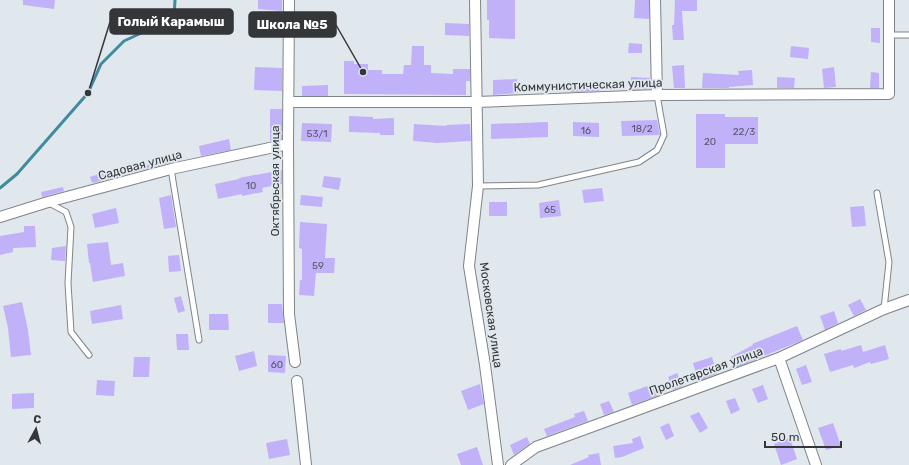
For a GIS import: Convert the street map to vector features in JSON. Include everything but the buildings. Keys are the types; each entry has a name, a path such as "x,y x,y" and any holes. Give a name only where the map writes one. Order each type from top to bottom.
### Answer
{"street":[{"name":"Октябрьская улица","path":"289,0 289,314 295,362"},
{"name":"Московская улица","path":"475,0 478,186 469,266 485,365 498,465"},
{"path":"655,0 657,95"},
{"path":"889,0 889,35"},
{"name":"Коммунистическая улица","path":"288,102 477,102 657,95 889,94 889,35"},
{"name":"Садовая улица","path":"0,217 48,202 171,169 288,144"},
{"name":"Пролетарская улица","path":"511,465 536,447 779,358 884,309 909,300"},
{"path":"779,358 816,465"},
{"path":"297,381 306,465"}],"lane":[{"path":"889,35 909,36"},
{"path":"478,186 538,185 639,162 657,150 664,135 657,95"},
{"path":"171,169 199,340"},
{"path":"877,192 889,262 884,309"},
{"path":"48,202 66,212 71,227 68,283 71,332 89,355"}],"waterway":[{"path":"0,188 17,174 88,93 101,64 124,41 174,18 175,0"}],"place":[{"name":"Школа №5","path":"363,72"},
{"name":"Голый Карамыш","path":"88,93"}]}
